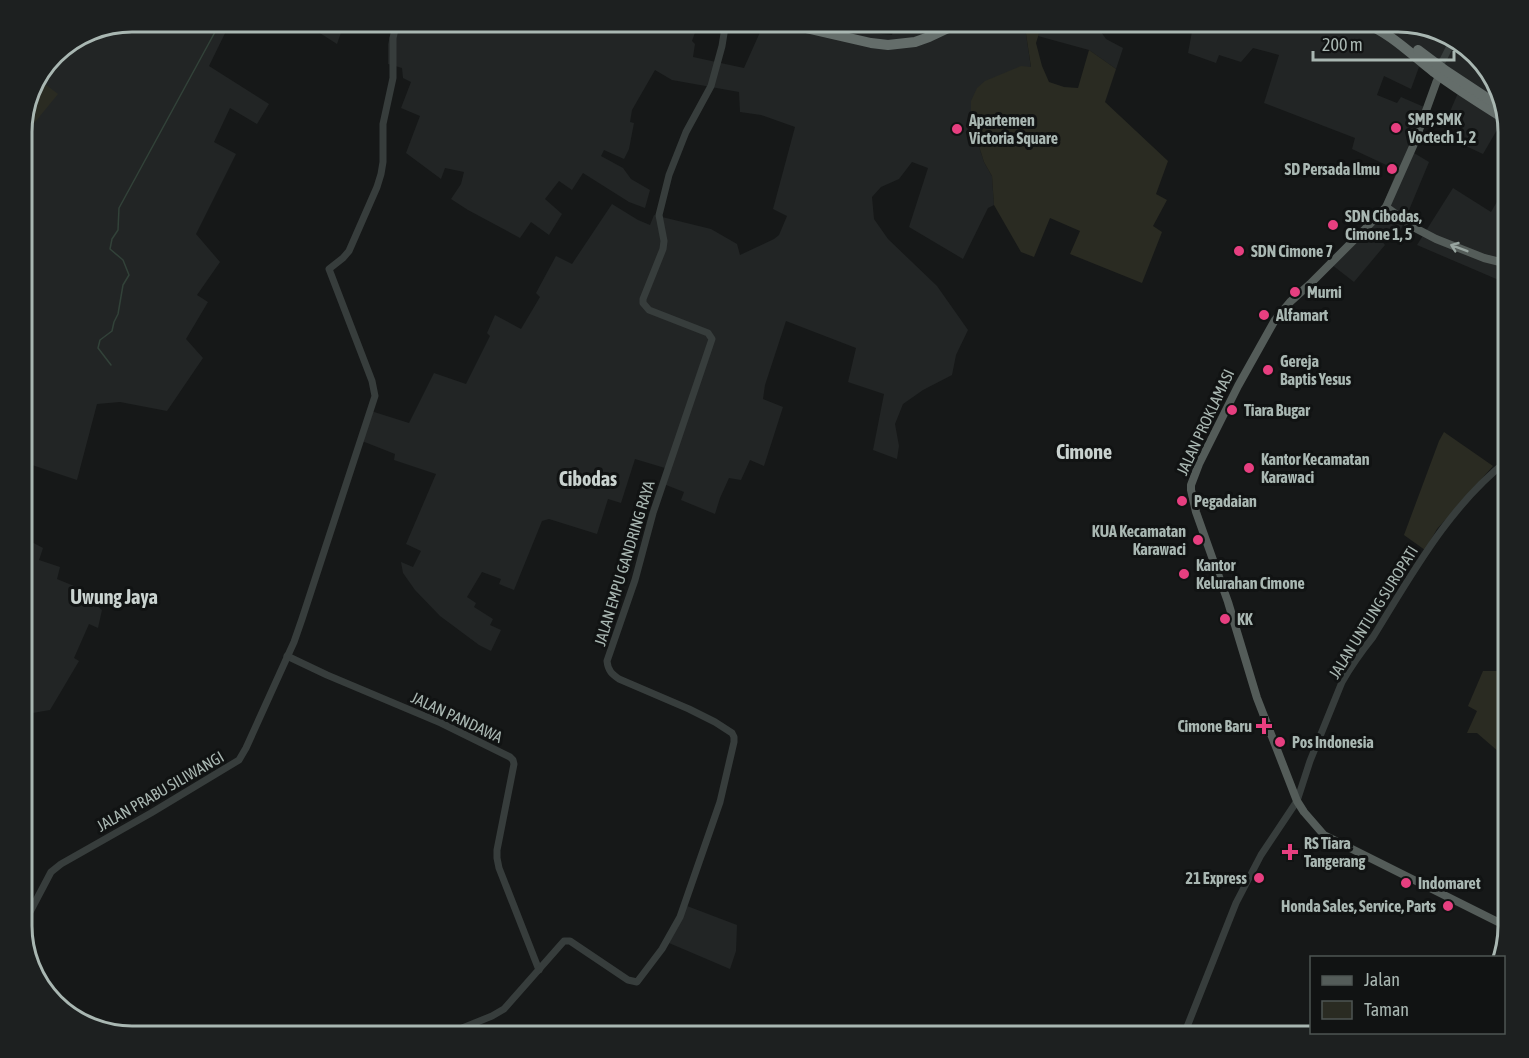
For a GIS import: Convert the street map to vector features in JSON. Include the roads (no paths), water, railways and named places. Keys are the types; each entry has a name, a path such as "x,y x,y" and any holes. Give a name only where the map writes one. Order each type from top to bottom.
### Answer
{"highway":[{"path":"821,32 871,44 888,45 915,42 940,32"},
{"path":"852,32 894,39 925,32"},
{"path":"1382,32 1440,71 1493,102"},
{"path":"1390,32 1473,100 1496,114"}],"main road":[{"name":"JALAN PROKLAMASI","path":"1440,71 1414,144 1386,207 1290,302 1275,320 1238,386 1192,481 1191,490 1196,512 1228,602 1257,698 1297,801 1324,835 1498,922"},
{"path":"1386,207 1415,228 1436,239 1498,262"}],"street":[{"name":"JALAN PRABU SILIWANGI","path":"32,908 51,872 61,864 239,760 243,756 287,656 302,619 375,396 372,381 329,269 344,258 349,250 381,174 383,124 393,78 394,32"},
{"name":"JALAN EMPU GANDRING RAYA","path":"467,1026 504,1009 564,942 570,941 628,980 637,982 662,949 680,917 720,802 734,742 732,733 689,709 619,679 611,673 607,662 635,580 653,513 712,339 708,333 649,310 643,303 643,299 663,249 664,242 658,215 669,175 683,139 711,86 724,32"},
{"path":"1440,71 1450,47"},
{"name":"JALAN UNTUNG SUROPATI","path":"1187,1026 1236,903 1262,855 1297,801 1310,761 1349,670 1373,637 1444,526 1498,468"},
{"name":"JALAN PANDAWA","path":"287,656 441,723 513,760 497,858 538,970"}],"waterway":[{"path":"111,365 98,348 100,340 112,331 118,314 123,285 129,275 123,260 110,249 112,239 118,230 119,208 215,32"}],"place":[{"name":"SMP, SMK Voctech 1, 2","path":"1396,128"},
{"name":"Apartemen Victoria Square","path":"957,129"},
{"name":"SD Persada Ilmu","path":"1392,169"},
{"name":"SDN Cibodas, Cimone 1, 5","path":"1333,225"},
{"name":"SDN Cimone 7","path":"1239,251"},
{"name":"Murni","path":"1295,292"},
{"name":"Alfamart","path":"1264,315"},
{"name":"Gereja Baptis Yesus","path":"1268,370"},
{"name":"Tiara Bugar","path":"1232,410"},
{"name":"Kantor Kecamatan Karawaci","path":"1249,468"},
{"name":"Pegadaian","path":"1182,501"},
{"name":"KUA Kecamatan Karawaci","path":"1198,540"},
{"name":"Kantor Kelurahan Cimone","path":"1184,574"},
{"name":"KK","path":"1225,619"},
{"name":"Cimone Baru","path":"1264,726"},
{"name":"Pos Indonesia","path":"1280,742"},
{"name":"RS Tiara Tangerang","path":"1290,852"},
{"name":"21 Express","path":"1259,878"},
{"name":"Indomaret","path":"1406,883"},
{"name":"Honda Sales, Service, Parts","path":"1448,906"}],"district":[{"name":"Cimone","path":"1084,452"},
{"name":"Cibodas","path":"588,479"},
{"name":"Uwung Jaya","path":"114,597"}]}
